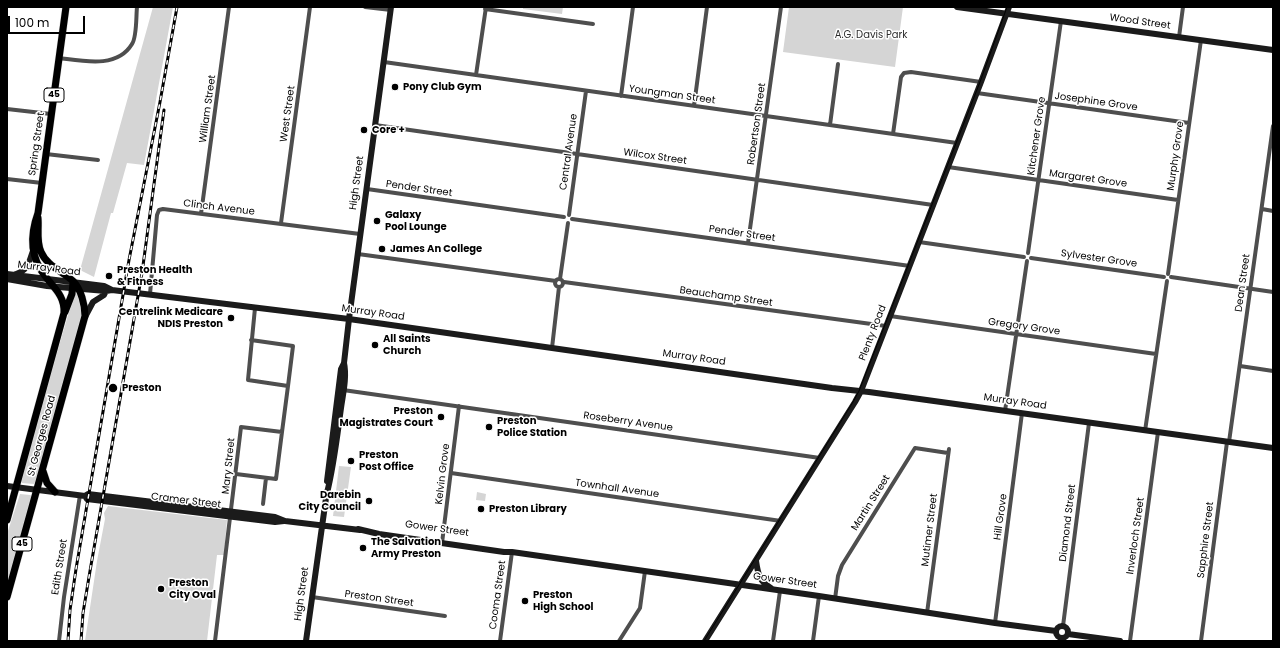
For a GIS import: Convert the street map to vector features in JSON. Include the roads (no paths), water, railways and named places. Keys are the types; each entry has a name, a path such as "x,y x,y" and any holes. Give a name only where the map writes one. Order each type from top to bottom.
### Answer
{"main road":[{"name":"Spring Street","path":"66,7 38,213 38,240 41,253 49,264 75,286"},
{"name":"Wood Street","path":"957,7 1273,50"},
{"name":"Plenty Road","path":"705,641 855,402 910,266 1009,7"},
{"name":"High Street","path":"310,641 316,564 320,549 327,493 332,473 341,389 345,370 344,362 349,319 391,9"},
{"name":"Spring Street","path":"38,213 34,224 32,239 33,251 37,264 47,278"},
{"path":"10,274 20,272 27,268 33,251"},
{"name":"Murray Road","path":"10,274 47,278 75,286"},
{"name":"St Georges Road","path":"7,520 64,316 63,300 47,278"},
{"name":"Murray Road","path":"7,279 54,286 104,286 109,291 150,294 349,319 825,387 1273,448"},
{"path":"64,316 75,286"},
{"name":"St Georges Road","path":"7,597 85,318 84,304 75,286"},
{"path":"85,318 92,303 109,291"},
{"path":"43,470 47,483 55,492"},
{"name":"Cramer Street","path":"7,486 83,495 88,494 231,514 275,517 285,521 323,525"},
{"name":"Gower Street","path":"323,525 358,530 380,531 504,549 512,552 1056,631"},
{"path":"756,561 760,580 766,585 778,590"},
{"name":"High Street","path":"306,641 314,597"},
{"path":"1063,626 1068,629 1068,634 1061,640 1057,636 1056,631 1058,627 1063,626"},
{"path":"1068,634 1120,641"}],"street":[{"path":"59,58 94,62 110,60 117,57 132,44 134,39 137,7"},
{"name":"William Street","path":"201,214 229,7"},
{"name":"West Street","path":"281,223 310,7"},
{"path":"365,7 391,9"},
{"path":"621,96 634,7"},
{"path":"694,106 707,7"},
{"name":"Robertson Street","path":"748,243 781,7"},
{"path":"1179,37 1183,7"},
{"path":"476,75 485,8 593,24"},
{"name":"Kitchener Grove","path":"1028,254 1061,21"},
{"name":"Murphy Grove","path":"1169,276 1178,200 1201,40"},
{"name":"Youngman Street","path":"384,62 957,143"},
{"path":"830,125 838,64"},
{"path":"893,134 901,77 904,72 981,82"},
{"name":"Central Avenue","path":"569,215 586,91"},
{"name":"Josephine Grove","path":"977,93 1189,123"},
{"path":"7,109 51,114"},
{"name":"Wilcox Street","path":"375,125 933,205"},
{"name":"Dean Street","path":"1228,442 1273,126"},
{"path":"46,154 98,160"},
{"name":"Margaret Grove","path":"948,167 1178,200"},
{"path":"7,179 42,183"},
{"name":"Pender Street","path":"367,189 564,218"},
{"name":"Clinch Avenue","path":"150,294 158,212 163,209 360,234"},
{"path":"1262,209 1273,211"},
{"path":"552,348 559,287 556,284 568,223 572,219 569,215 564,218 564,220 568,223"},
{"name":"Pender Street","path":"572,219 910,266"},
{"path":"919,242 1024,257 1028,254 1031,255 1031,258 1027,261 1006,411"},
{"path":"358,254 564,282 562,286 559,287"},
{"path":"1024,257 1027,261"},
{"name":"Sylvester Grove","path":"1031,258 1165,279"},
{"path":"1145,430 1165,279 1169,280 1169,276 1273,292"},
{"name":"Beauchamp Street","path":"564,282 886,326"},
{"path":"255,308 248,380 288,386"},
{"name":"Gregory Grove","path":"890,316 1156,354"},
{"path":"236,474 276,479 293,346 251,340"},
{"path":"1240,366 1273,370"},
{"name":"Roseberry Avenue","path":"341,389 820,458"},
{"name":"Kelvin Grove","path":"443,541 459,406"},
{"name":"Hill Grove","path":"995,623 1022,413"},
{"name":"Diamond Street","path":"1063,626 1090,423"},
{"name":"Mary Street","path":"215,641 241,427 282,432"},
{"name":"Inverloch Street","path":"1130,641 1158,432"},
{"name":"Sapphire Street","path":"1201,641 1228,442"},
{"name":"Martin Street","path":"835,598 838,576 842,565 915,448 948,451"},
{"name":"Mutimer Street","path":"927,613 948,451"},
{"name":"Townhall Avenue","path":"451,473 781,521"},
{"path":"263,504 266,478"},
{"name":"Edith Street","path":"59,641 64,597 83,495"},
{"name":"Cooma Street","path":"500,641 512,552"},
{"path":"619,641 640,608 645,571"},
{"path":"773,641 778,590"},
{"path":"813,641 818,596"},
{"name":"Preston Street","path":"314,597 445,616"}],"tram line":[{"path":"704,641 859,391 980,82 1007,7"}],"railway":[{"path":"68,641 70,610 76,569 129,260 177,7"},
{"path":"81,641 83,613 142,273 164,110"}],"place":[{"name":"Pony Club Gym","path":"395,87"},
{"name":"Core +","path":"364,130"},
{"name":"Galaxy Pool Lounge","path":"377,221"},
{"name":"James An College","path":"382,249"},
{"name":"Preston Health & Fitness","path":"109,276"},
{"name":"Centrelink Medicare NDIS Preston","path":"231,318"},
{"name":"All Saints Church","path":"375,345"},
{"name":"Preston","path":"113,388"},
{"name":"Preston Magistrates Court","path":"441,417"},
{"name":"Preston Police Station","path":"489,427"},
{"name":"Preston Post Office","path":"351,461"},
{"name":"Darebin City Council","path":"369,501"},
{"name":"Preston Library","path":"481,509"},
{"name":"The Salvation Army Preston","path":"363,548"},
{"name":"Preston City Oval","path":"161,589"},
{"name":"Preston High School","path":"525,601"}],"park label":[{"name":"A.G. Davis Park","path":"871,35"}]}
